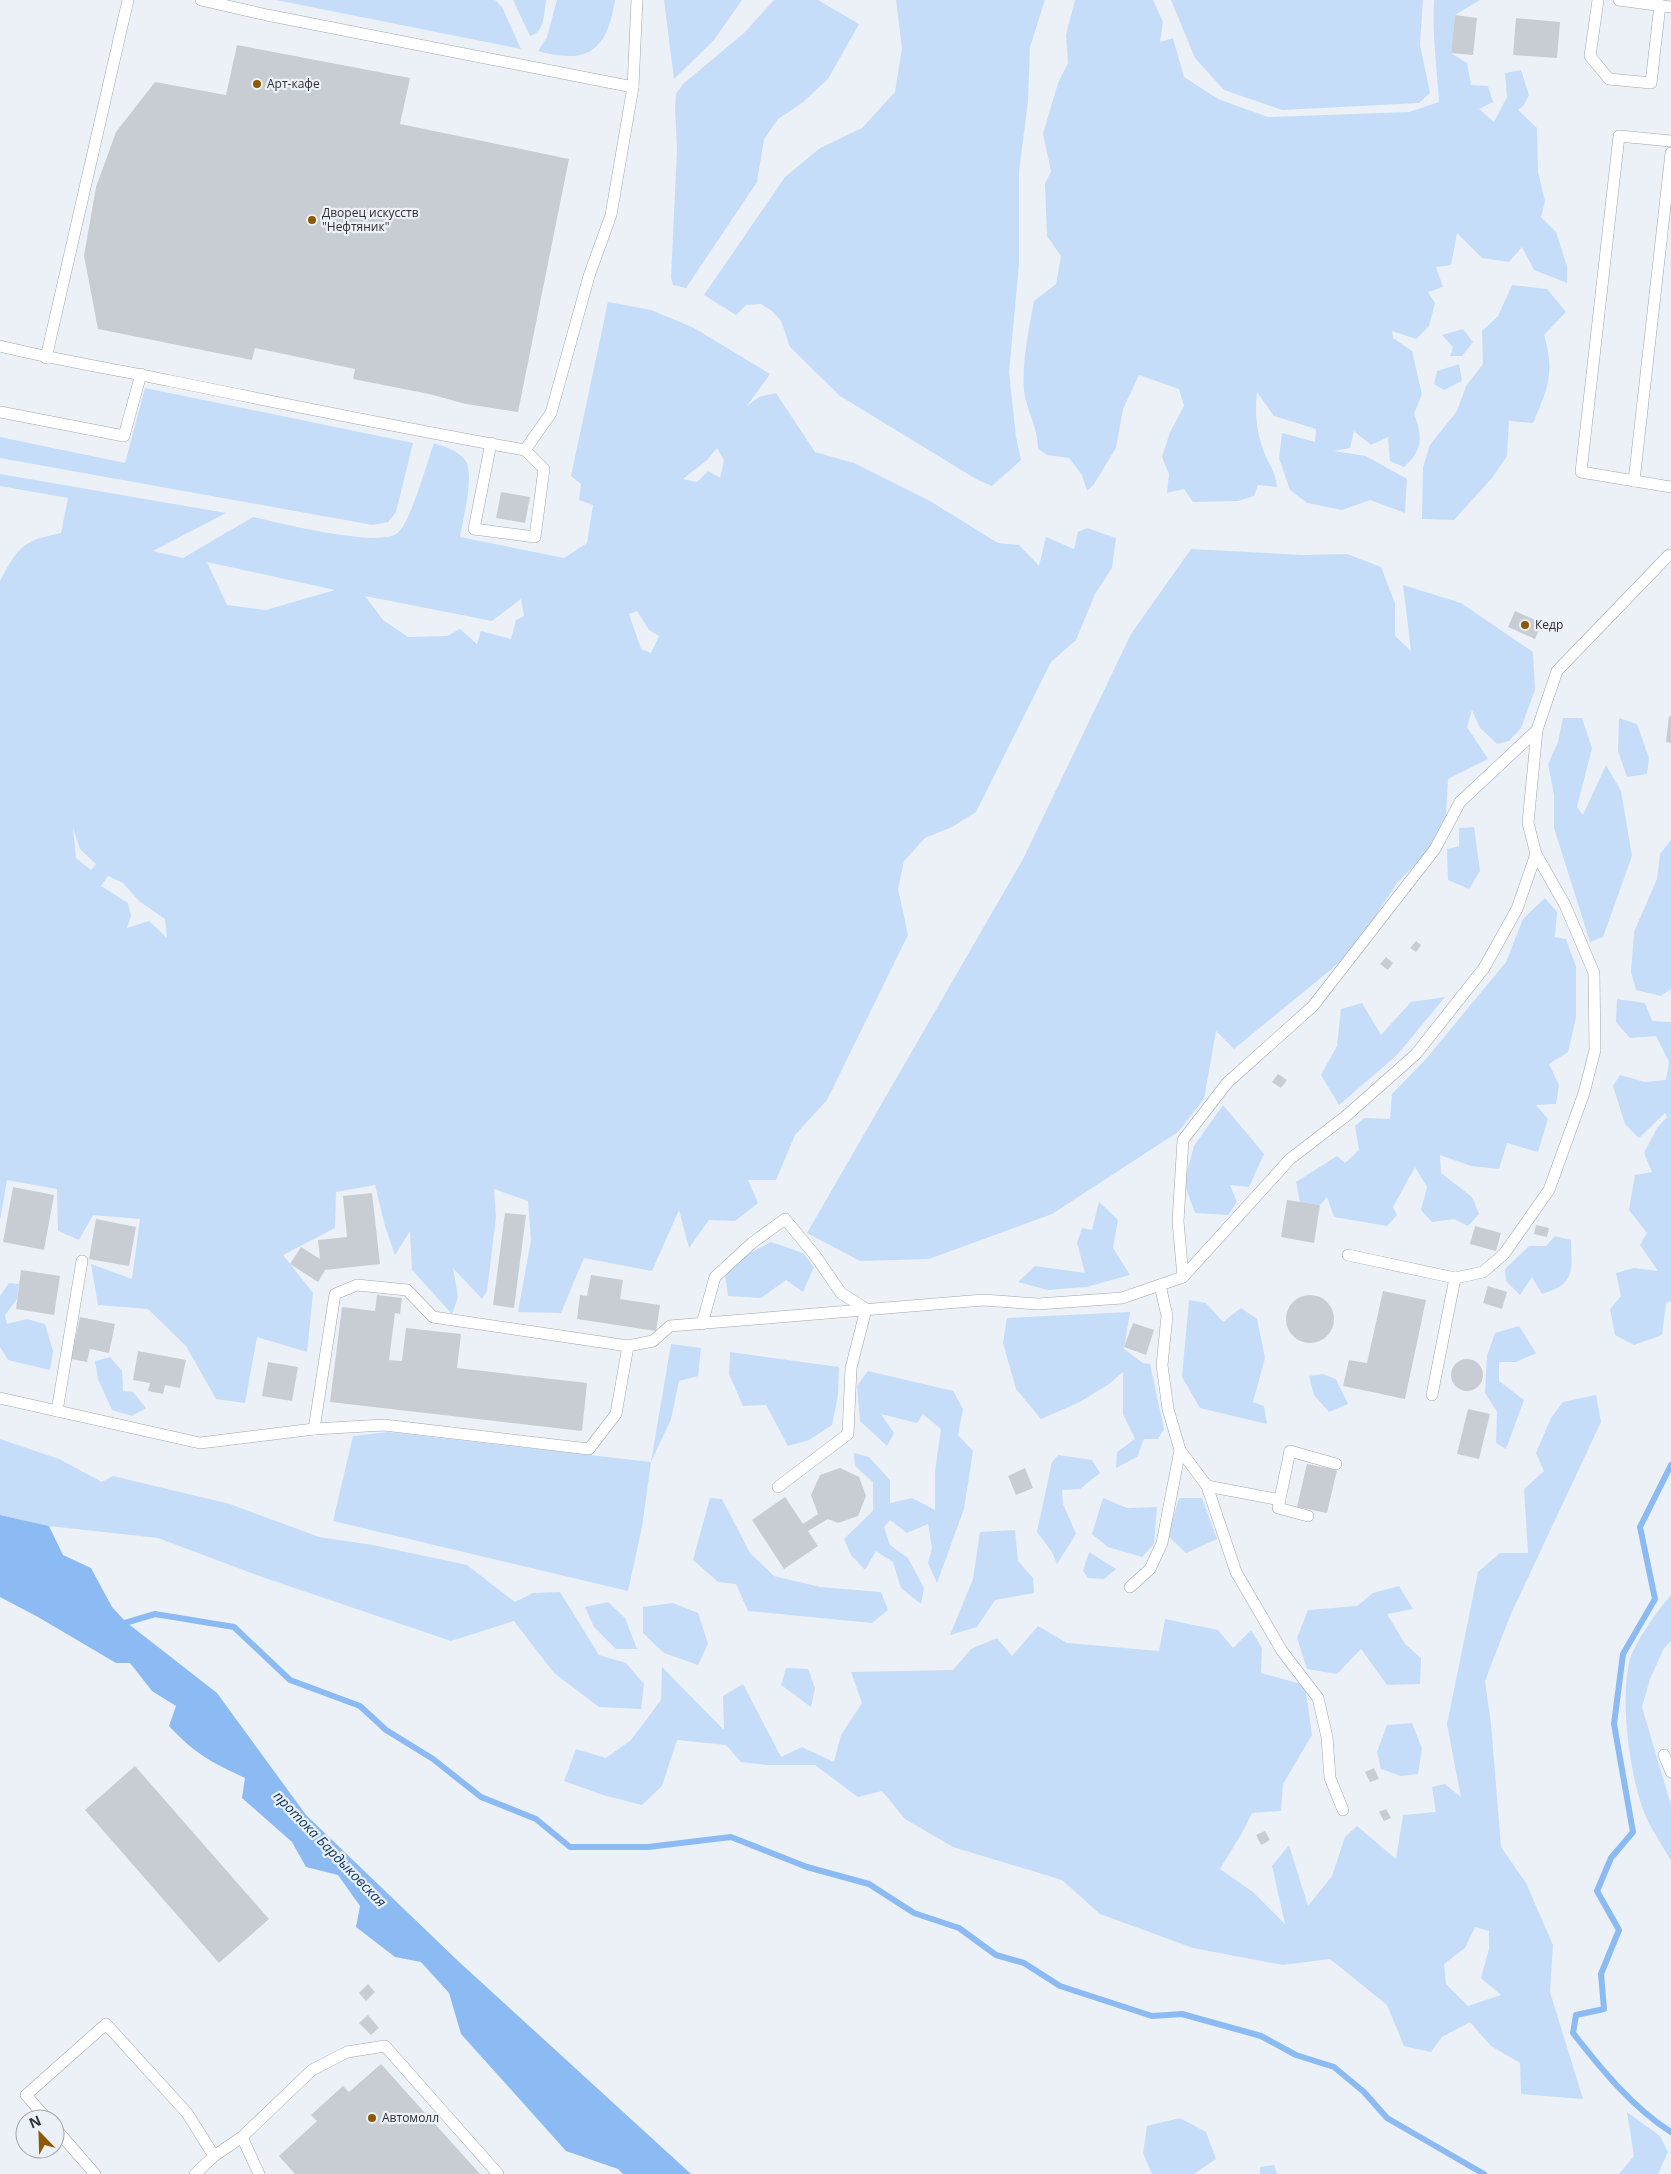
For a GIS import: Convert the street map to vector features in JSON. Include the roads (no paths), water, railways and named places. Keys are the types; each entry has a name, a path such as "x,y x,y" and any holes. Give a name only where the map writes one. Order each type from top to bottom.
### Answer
{"lane":[{"path":"46,358 128,0"},
{"path":"201,0 267,15 633,87"},
{"path":"526,450 551,413 589,276 611,215 633,87 638,0"},
{"path":"1598,0 1590,56 1609,79 1651,83 1666,6 1619,0"},
{"path":"1671,141 1619,136 1581,472 1671,486"},
{"path":"1634,481 1671,153"},
{"path":"0,346 46,358 140,374 426,433 526,450 544,469 535,537 474,530 490,444"},
{"path":"0,412 124,436 140,374"},
{"path":"1348,1255 1455,1278 1483,1272 1504,1254 1548,1190 1584,1092 1595,1050 1594,973 1565,905 1536,854 1528,823 1537,730 1557,671 1669,555"},
{"path":"1183,1277 1178,1221 1183,1140 1227,1084 1313,1006 1435,849 1460,802 1537,730"},
{"path":"314,1429 335,1294 357,1285 406,1290 433,1317 628,1346 653,1341 670,1326 984,1300 1038,1304 1122,1298 1183,1277 1290,1159 1346,1116 1416,1054 1484,968 1517,908 1536,854"},
{"path":"702,1324 715,1277 752,1242 785,1219 814,1254 841,1293 866,1309"},
{"path":"57,1411 82,1261"},
{"path":"1432,1395 1455,1278"},
{"path":"1160,1285 1167,1316 1162,1365 1168,1409 1180,1450 1207,1486 1236,1572 1282,1652 1318,1698 1327,1736 1330,1778 1342,1810"},
{"path":"778,1487 848,1434 851,1368 866,1309"},
{"path":"0,1398 200,1443 314,1429 384,1425 590,1449 616,1414 628,1346"},
{"path":"1130,1587 1150,1569 1162,1543 1180,1450"},
{"path":"1308,1516 1278,1508 1290,1452 1336,1464"},
{"path":"1207,1486 1280,1500"},
{"path":"1664,1755 1671,1772"},
{"path":"39,2109 26,2094 106,2024 187,2113 214,2156"},
{"path":"195,2174 214,2156 242,2137 312,2070 347,2052 384,2046 498,2174"},
{"path":"242,2137 259,2174"},
{"path":"65,2139 96,2174"}],"water":[{"name":"протока Бардыковская","path":"0,1515 49,1526 63,1555 91,1568 112,1607 126,1622 217,1693 306,1815 457,1960 691,2174 623,2174 618,2169 566,2151 461,2034 449,1993 421,1962 395,1957 356,1927 360,1906 338,1875 306,1867 292,1842 242,1798 245,1778 204,1756 187,1744 169,1726 176,1706 152,1691 130,1663 116,1663 0,1597"}],"waterway":[{"path":"1671,1465 1640,1527 1655,1599 1623,1654 1614,1724 1633,1832 1611,1858 1597,1891 1619,1930 1601,1974 1604,2009 1576,2015 1573,2033 1606,2074 1631,2100 1671,2132"},
{"path":"118,1625 155,1614 234,1627 290,1680 360,1706 386,1730 433,1759 481,1797 536,1819 570,1847 648,1847 731,1837 807,1867 869,1884 914,1913 959,1928 996,1955 1024,1963 1060,1986 1152,2016 1182,2014 1261,2036 1296,2055 1334,2067 1364,2092 1387,2118 1484,2174"}],"place":[{"name":"Арт-кафе","path":"257,84"},
{"name":"Дворец искусств \"Нефтяник\"","path":"312,220"},
{"name":"Кедр","path":"1525,625"},
{"name":"Автомолл","path":"372,2118"}]}
